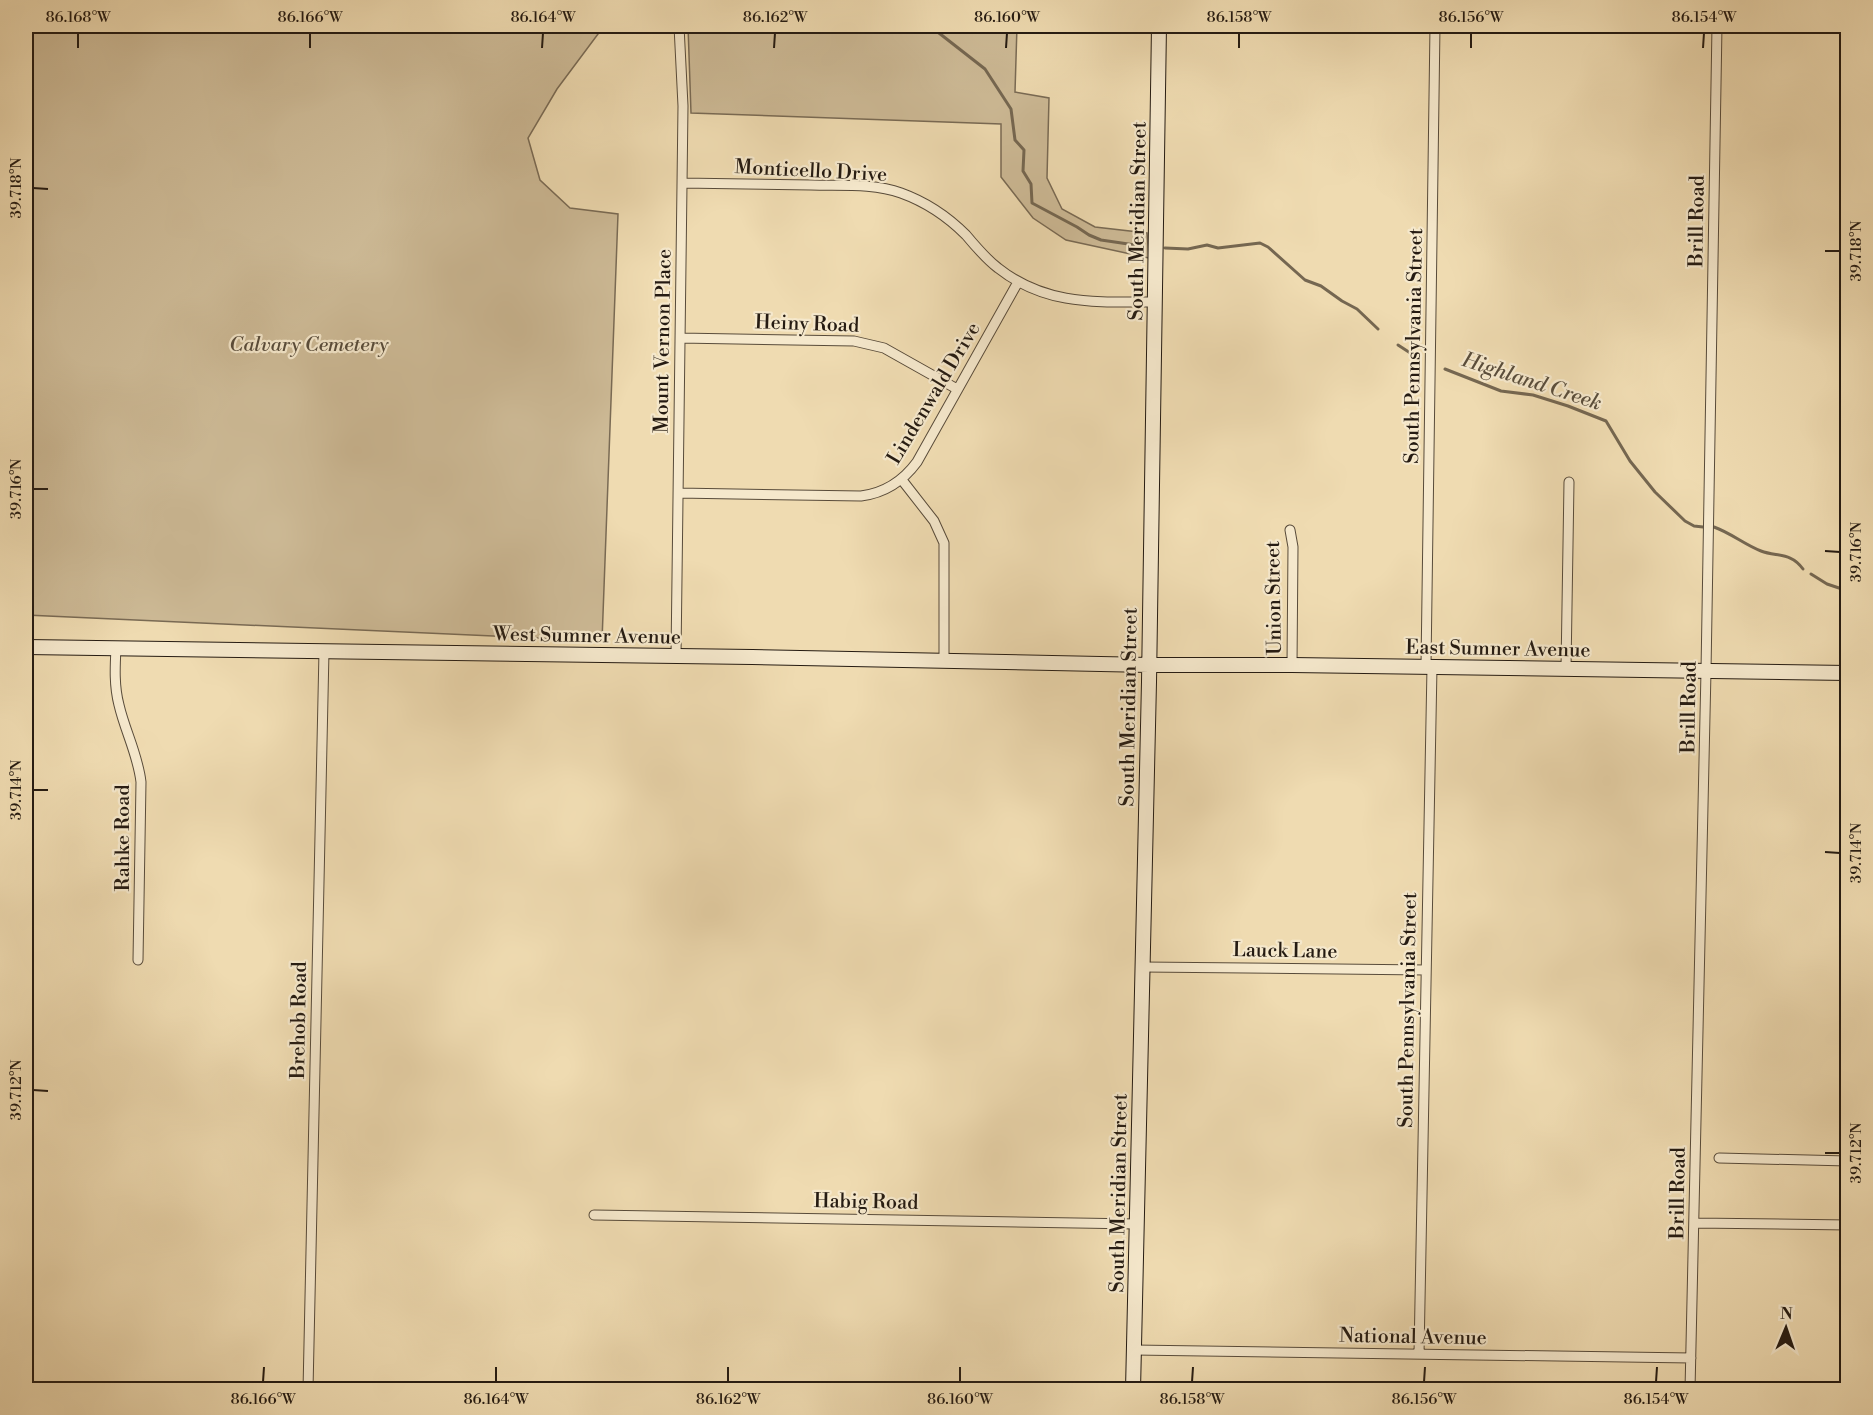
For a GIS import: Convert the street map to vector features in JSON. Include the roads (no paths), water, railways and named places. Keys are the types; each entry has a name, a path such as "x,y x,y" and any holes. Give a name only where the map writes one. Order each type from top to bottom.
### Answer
{"street":[{"name":"Mount Vernon Place","path":"676,656 683,106 679,26"},
{"name":"South Meridian Street","path":"1133,1389 1149,665 1159,26"},
{"name":"South Pennsylvania Street","path":"1419,1354 1426,970 1435,26"},
{"name":"Brill Road","path":"1690,1389 1717,26"},
{"name":"Monticello Drive","path":"682,183 861,186 898,192 925,203 946,217 998,268 1018,282 1050,296 1079,301 1155,302"},
{"name":"Lindenwald Drive","path":"678,493 861,496 879,492 902,480 917,462 1018,282"},
{"name":"Heiny Road","path":"680,338 854,341 884,348 957,389"},
{"path":"902,480 934,521 944,543 944,660"},
{"path":"1566,669 1569,482"},
{"name":"Union Street","path":"1290,530 1293,547 1292,664"},
{"name":"West Sumner Avenue","path":"26,647 1149,665"},
{"name":"Rahke Road","path":"116,648 115,679 118,700 137,761 141,782 138,960"},
{"name":"Brehob Road","path":"308,1389 324,651"},
{"name":"East Sumner Avenue","path":"1149,665 1292,664 1848,673"},
{"name":"Lauck Lane","path":"1143,968 1426,970"},
{"path":"1719,1158 1848,1161"},
{"name":"Habig Road","path":"594,1215 1137,1224"},
{"path":"1694,1223 1848,1225"},
{"name":"National Avenue","path":"1134,1350 1691,1358"}],"waterway":[{"name":"Highland Creek","path":"930,26 985,69 1011,109 1015,140 1024,150 1023,171 1031,184 1032,203 1101,240 1142,246"},
{"name":"Highland Creek","path":"1165,248 1188,249 1207,245 1218,248 1260,243 1268,247 1305,280 1321,286 1357,309 1378,329"},
{"name":"Highland Creek","path":"1398,345 1418,358"},
{"name":"Highland Creek","path":"1445,369 1501,391 1533,395 1606,421 1630,461 1655,492 1685,521 1694,526 1703,527"},
{"name":"Highland Creek","path":"1714,527 1761,551 1789,557 1803,569"},
{"name":"Highland Creek","path":"1811,574 1827,584 1848,591"}],"park label":[{"name":"Calvary Cemetery","path":"309,344"}]}
